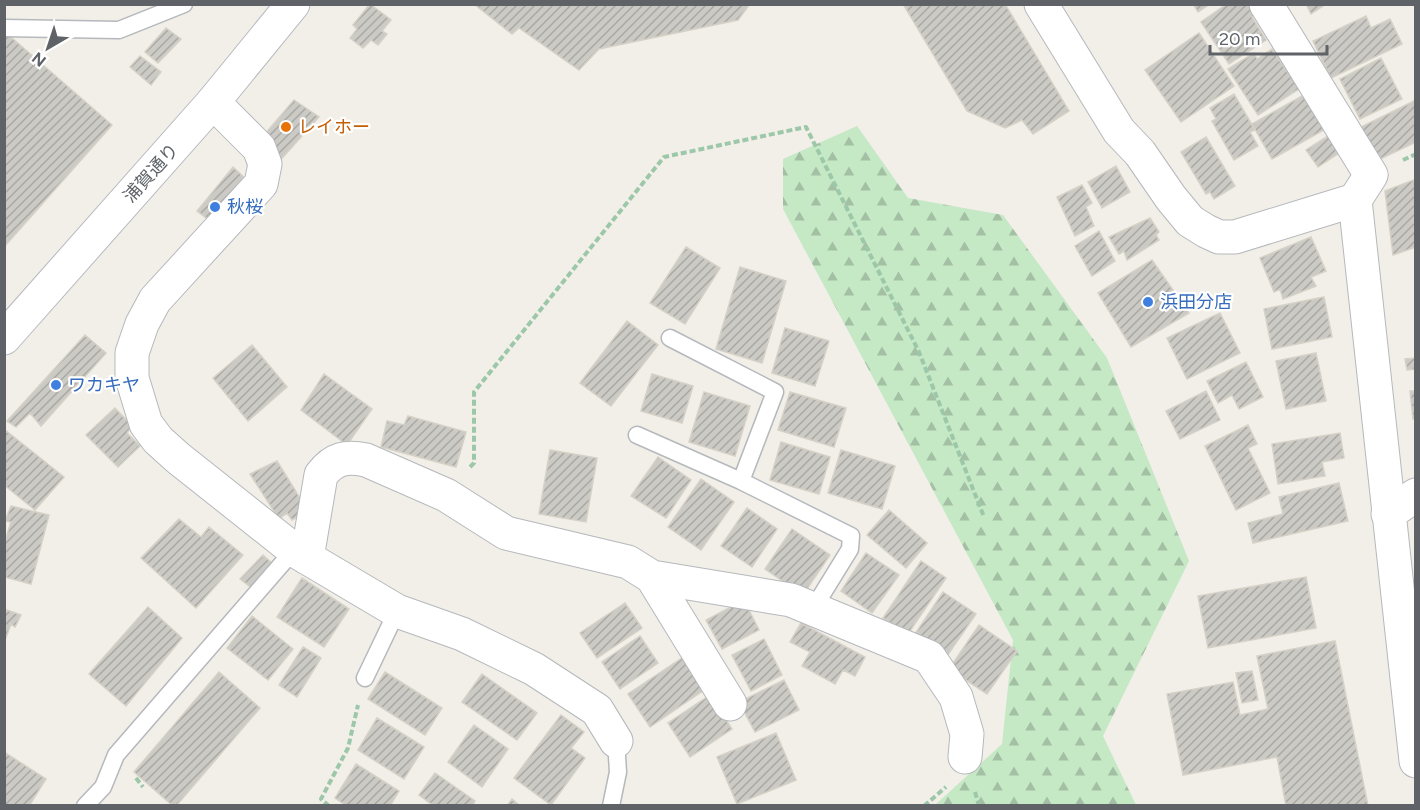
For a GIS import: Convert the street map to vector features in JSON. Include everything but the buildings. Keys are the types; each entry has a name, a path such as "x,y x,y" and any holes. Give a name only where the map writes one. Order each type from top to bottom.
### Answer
{"street":[{"name":"浦賀通り","path":"4,338 213,102 293,4"},
{"path":"1041,4 1119,130 1140,153 1190,221 1206,231 1219,237 1235,237 1355,200"},
{"path":"1266,4 1371,175 1355,200 1388,514 1412,695 1416,761"},
{"path":"213,102 259,148 265,164 261,184 155,300 142,324 132,353 132,378 146,424 158,440 301,554 397,611 471,638 534,669 597,710 616,741"},
{"path":"301,554 321,475 329,464 339,459 352,457 366,460 446,495 506,533 628,562 652,577 791,600 929,657 956,697 967,734 965,756"},
{"path":"1388,514 1416,495"},
{"path":"652,577 730,704"}],"lane":[{"path":"4,28 119,30 184,4"},
{"path":"670,338 775,392 741,481"},
{"path":"637,435 741,481 850,536 850,549 813,609"},
{"path":"85,806 103,787 116,755 301,554"},
{"path":"365,678 397,611"},
{"path":"611,806 618,772 616,741"}],"path":[{"path":"446,495 474,463 474,392 664,157 806,127 918,352 984,517"},
{"path":"329,806 321,799 348,748 365,678"}],"green space":[{"path":"857,126 908,198 1003,215 1107,358 1189,561 1103,736 1136,805 935,805 1002,744 1013,640 783,209 783,159"}],"place":[{"name":"レイホー","path":"286,127"},
{"name":"秋桜","path":"215,207"},
{"name":"浜田分店","path":"1148,302"},
{"name":"ワカキヤ","path":"56,385"}]}
